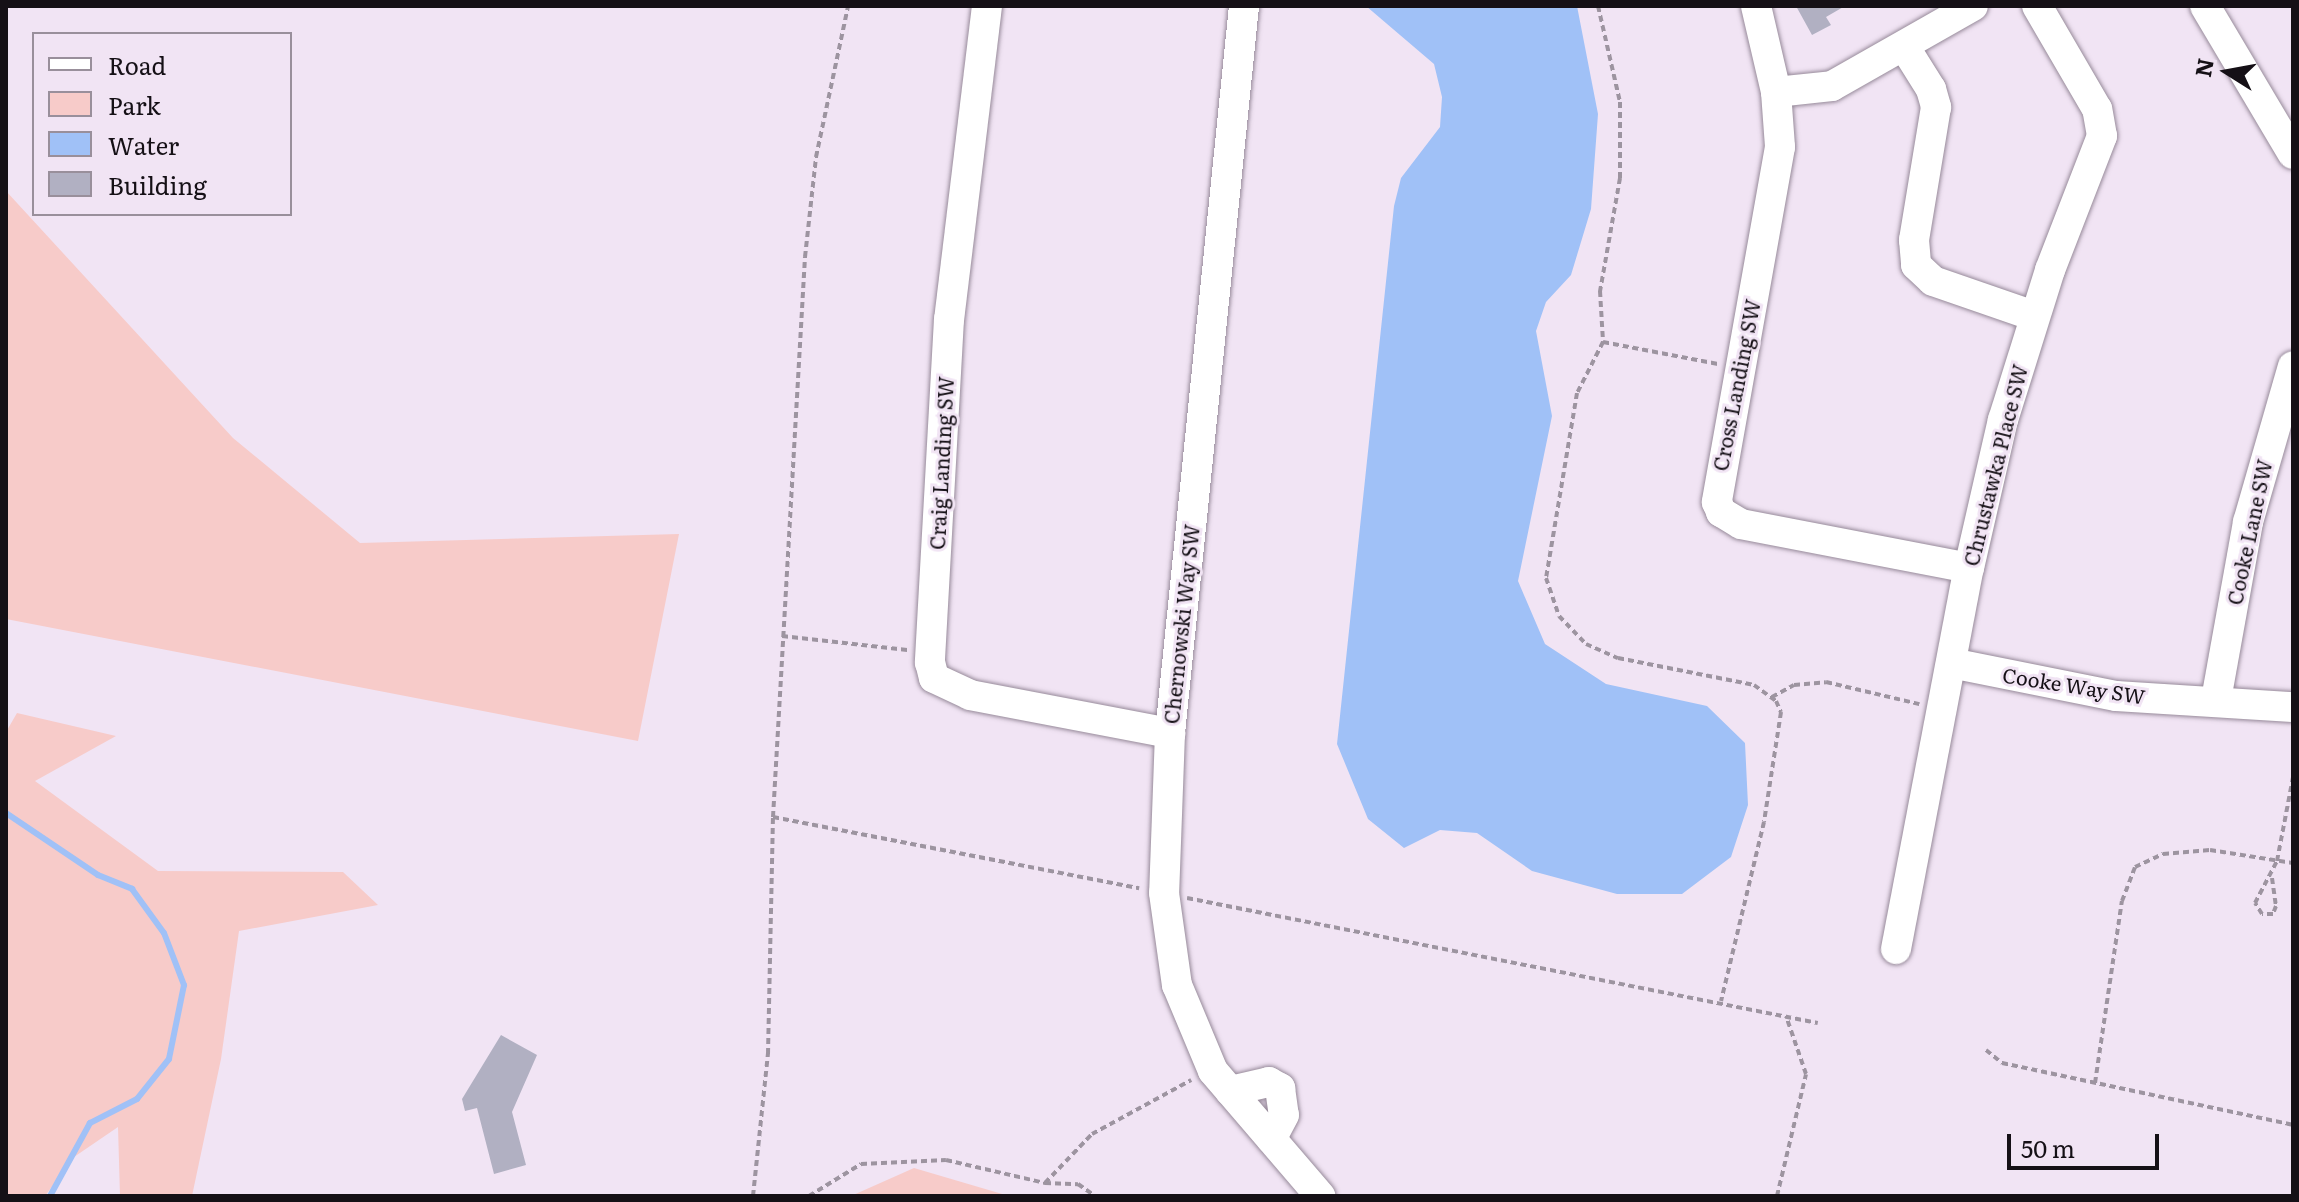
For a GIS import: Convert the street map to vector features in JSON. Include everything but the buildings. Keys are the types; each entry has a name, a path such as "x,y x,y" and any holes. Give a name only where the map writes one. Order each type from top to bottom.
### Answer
{"street":[{"name":"Craig Landing SW","path":"987,6 949,319 931,653 934,678 947,688 1170,733"},
{"name":"Chernowski Way SW","path":"1244,6 1170,733 1164,893 1177,985 1221,1081 1320,1196"},
{"name":"Cross Landing SW","path":"1756,6 1776,92 1777,175 1716,490 1721,512 1730,520 1969,568"},
{"path":"1776,92 1832,86 1973,6"},
{"name":"Chrustawka Place SW","path":"1896,949 1969,568 2034,316 2102,136 2097,109 2037,6"},
{"path":"2205,6 2293,154"},
{"path":"1904,46 1936,107 1914,240 1916,265 1933,281 2034,316"},
{"name":"Cooke Lane SW","path":"2216,700 2248,522 2293,366"},
{"name":"Cooke Way SW","path":"1951,663 2116,696 2293,707"}],"path":[{"path":"753,1196 773,972 773,817 782,636 812,189 848,6"},
{"path":"1598,6 1623,125 1620,178 1600,291 1603,342 1577,393 1550,537 1546,578 1559,616 1586,644 1601,652 1736,680 1772,697 1781,712 1781,735 1721,1001"},
{"path":"1603,342 1738,368"},
{"path":"782,636 931,653"},
{"path":"1772,697 1794,685 1826,682 1942,709"},
{"path":"2272,878 2258,890 2255,903 2262,914 2273,914 2276,906 2272,878 2293,777 2293,739"},
{"path":"773,817 1721,1001 1818,1023"},
{"path":"2095,1083 2122,901 2135,867 2163,854 2210,850 2293,863"},
{"path":"1777,1196 1806,1074 1786,1016"},
{"path":"1986,1050 2002,1063 2293,1125"},
{"path":"1045,1183 1092,1134 1221,1081"},
{"path":"809,1196 861,1164 946,1160 1045,1183 1078,1184 1095,1196"}],"green space":[{"path":"6,191 233,438 360,543 679,534 638,741 6,619"},
{"path":"17,713 116,736 35,781 158,871 343,872 378,905 239,931 221,1059 192,1196 120,1196 118,1127 74,1157 45,1196 6,1196 6,732"},
{"path":"914,1168 1009,1196 851,1196"}],"water":[{"path":"1366,6 1577,6 1598,114 1591,209 1571,275 1546,302 1536,331 1552,416 1518,581 1545,644 1606,684 1707,706 1745,743 1748,805 1731,857 1682,894 1617,894 1532,871 1477,833 1440,830 1404,848 1368,819 1337,744 1394,206 1401,178 1440,127 1442,97 1434,64"}],"waterway":[{"path":"6,813 98,875 132,889 164,933 184,985 169,1059 137,1099 90,1123 50,1196"}]}
